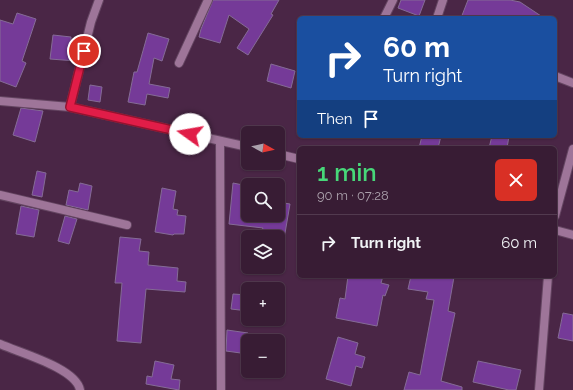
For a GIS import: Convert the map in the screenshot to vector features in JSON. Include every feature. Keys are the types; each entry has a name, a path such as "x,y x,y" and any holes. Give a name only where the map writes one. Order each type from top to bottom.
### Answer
{"street":[{"path":"70,107 91,22 99,0"},
{"path":"179,62 208,0"},
{"path":"385,16 393,0"},
{"path":"438,16 443,0"},
{"path":"557,77 573,83"},
{"path":"0,101 70,107 241,146"},
{"path":"220,141 221,390"},
{"path":"557,209 573,149"},
{"path":"285,156 297,159"},
{"path":"0,196 127,225"},
{"path":"557,231 573,235"},
{"path":"539,390 548,278"},
{"path":"0,344 58,367 74,379 80,390"}],"building":[{"path":"213,0 279,0 271,14 273,15 248,55 237,48 249,29 229,15 220,43 199,37"},
{"path":"401,0 425,0 419,16 398,8"},
{"path":"468,0 510,0 520,2 541,16 462,16"},
{"path":"17,13 36,19 22,61 26,63 16,87 0,81 0,20 13,24"},
{"path":"148,33 169,39 162,61 154,58 149,84 170,88 168,98 147,94 145,105 128,102 134,72 137,72"},
{"path":"53,35 71,37 71,45 79,46 76,61 50,59"},
{"path":"90,47 94,48 92,63 87,62"},
{"path":"271,64 295,71 291,88 267,81"},
{"path":"90,85 102,87 100,102 88,100"},
{"path":"21,108 43,111 35,142 13,135"},
{"path":"422,138 440,138 438,146 420,146"},
{"path":"492,138 509,138 507,146 490,146"},
{"path":"37,171 46,173 42,197 32,195"},
{"path":"80,183 92,186 88,210 66,205 69,190 78,192"},
{"path":"233,183 241,185 241,222 285,222 285,203 290,204 285,233 285,230 262,230 263,228 229,224"},
{"path":"162,188 176,191 173,209 178,210 177,215 186,216 184,234 173,235 155,232"},
{"path":"21,206 39,210 34,237 16,234"},
{"path":"65,216 77,219 69,244 58,241"},
{"path":"120,237 141,239 139,251 149,252 148,265 178,268 177,281 186,282 185,292 146,289 141,343 117,341 122,283 115,283"},
{"path":"348,278 382,278 381,283 389,285 385,296 383,295 377,326 336,318 340,298 345,299"},
{"path":"411,278 454,278 448,311 455,313 441,381 462,387 462,390 404,390 409,372 420,375 434,300 426,299 428,292 408,289"},
{"path":"233,294 241,295 241,310 231,309"},
{"path":"563,313 573,315 573,341 558,338"},
{"path":"227,330 248,333 241,334 241,353 226,351"},
{"path":"338,337 358,343 355,354 365,357 362,368 356,366 351,386 326,379"},
{"path":"155,361 174,365 171,379 180,380 179,390 146,384 147,376 152,377"},
{"path":"478,361 521,370 516,390 509,390 473,382"}],"route":[{"path":"84,51 70,107 190,134"}]}
